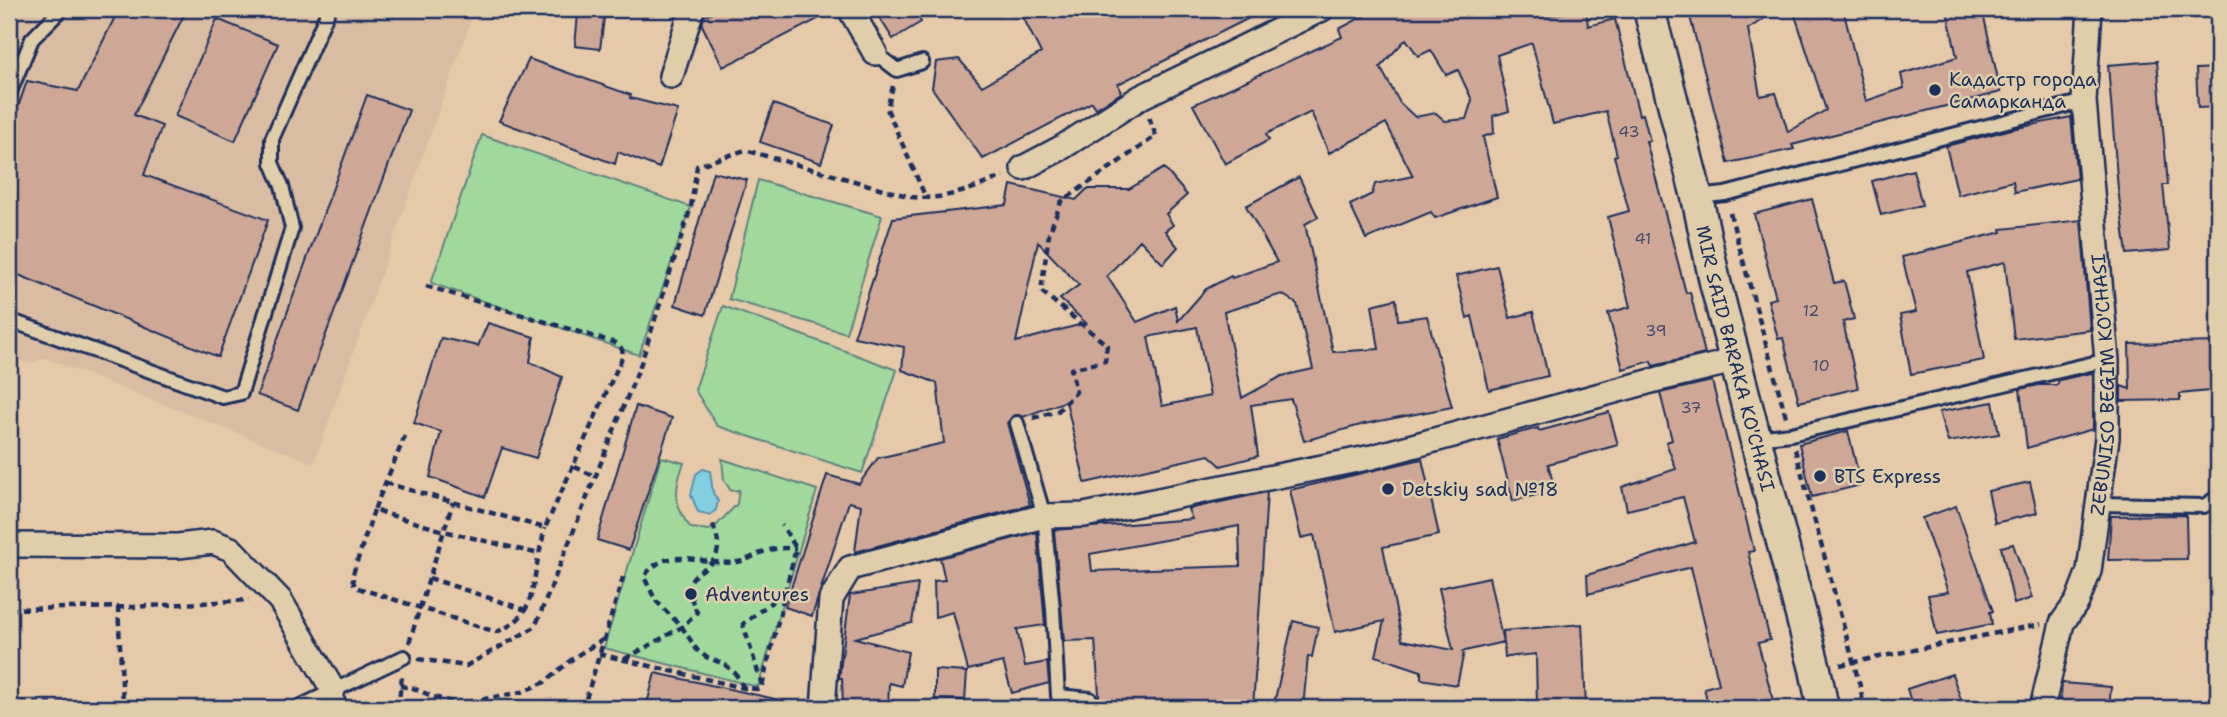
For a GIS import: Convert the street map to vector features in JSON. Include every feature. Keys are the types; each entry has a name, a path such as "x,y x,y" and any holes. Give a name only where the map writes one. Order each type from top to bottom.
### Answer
{"street":[{"path":"671,76 692,9"},
{"path":"850,9 875,53"},
{"path":"1023,168 1280,18 1322,9"},
{"name":"MIR SAID BARAKA KO'CHASI","path":"1649,9 1711,195 1715,282 1823,708"},
{"name":"ZEBUNISO BEGIM KO'CHASI","path":"2042,708 2063,623 2077,602 2089,571 2107,438 2107,360 2084,101 2090,9"},
{"path":"823,708 831,599 850,568 1044,516 1084,515 1373,457 1734,361"},
{"path":"9,545 178,546 213,542 231,550 279,600 337,699"}],"lane":[{"path":"9,94 32,39 62,9"},
{"path":"9,320 223,397 241,393 292,228 282,186 272,163 272,139 329,9"},
{"path":"875,53 897,70 922,62"},
{"path":"1711,195 2084,101"},
{"path":"1755,438 1791,434 2107,360"},
{"path":"1017,423 1044,516 1058,696 1090,699 1090,708"},
{"path":"2100,504 2204,506 2218,497"},
{"path":"297,708 337,699 404,657"}],"path":[{"path":"897,70 887,109 926,199"},
{"path":"1017,423 1058,411 1076,392 1071,369 1105,361 1107,345 1041,291 1043,265 1049,234 1060,202 1156,136 1141,97"},
{"path":"404,657 466,666 535,627 641,363 691,207 697,166 746,150 926,199 971,190 1023,168"},
{"path":"1711,195 1791,434 1864,708"},
{"path":"405,436 374,510 352,577 355,587 496,632 511,626 523,617 526,610 545,528 621,360 622,348 616,343 426,286"},
{"path":"573,466 596,477"},
{"path":"385,483 545,528"},
{"path":"398,708 404,657 453,502"},
{"path":"374,510 444,531 539,554"},
{"path":"624,660 682,627 697,612 688,594 689,583 715,557 718,546 712,521"},
{"path":"599,654 758,690 762,686 796,548 782,525"},
{"path":"744,688 735,673 724,664 697,650 682,627 656,601 645,577 650,568 670,559 693,557 709,563 739,562 773,549 796,548"},
{"path":"579,708 585,702 624,574"},
{"path":"429,578 526,610"},
{"path":"762,686 743,624 785,591"},
{"path":"9,609 252,600"},
{"path":"9,703 122,703 118,607"},
{"path":"1815,668 1854,664 2032,625 2063,623"},
{"path":"458,705 522,692 545,682 576,656 604,639"},
{"path":"400,686 471,708"}],"shaded area":[{"path":"9,9 475,9 314,463 45,358 28,364 9,356"}],"green space":[{"path":"482,135 691,207 639,355 431,283"},
{"path":"758,180 882,216 846,333 729,299"},
{"path":"723,306 897,370 862,473 717,426 695,390"},
{"path":"661,457 684,463 678,481 677,497 681,512 691,528 709,530 737,504 739,490 731,491 724,480 722,459 817,490 758,687 604,648"}],"water":[{"path":"703,469 710,471 713,493 718,501 716,510 710,515 698,512 691,495 696,474"}],"building":[{"path":"119,9 187,9 134,115 162,126 144,175 268,220 218,357 9,271 9,134 27,81 78,91"},
{"path":"720,9 836,10 723,67 702,25 704,16"},
{"path":"874,9 913,9 921,22 893,39"},
{"path":"1019,9 1267,9 1118,84 1121,93 1096,108 1092,102 983,159 932,88 936,62 959,59 982,86 1041,53"},
{"path":"1377,9 1532,9 1536,18 1586,9 1588,26 1615,19 1639,115 1643,114 1650,141 1646,141 1686,293 1690,292 1705,354 1653,366 1651,361 1623,369 1608,313 1630,307 1608,217 1629,211 1614,156 1617,155 1606,111 1553,124 1532,43 1497,55 1509,111 1493,116 1494,133 1483,137 1497,197 1435,218 1431,212 1366,239 1350,205 1372,194 1375,184 1413,176 1386,123 1329,153 1311,112 1266,134 1269,140 1225,164 1193,105 1342,37 1339,29","holes":["1406,39 1418,56 1431,50 1446,75 1458,70 1472,100 1466,119 1445,121 1436,113 1415,117 1400,103 1380,67"]},
{"path":"1688,9 1779,9 1748,29 1760,96 1776,93 1788,132 1826,110 1793,9 1843,9 1866,101 1904,88 1901,74 1957,57 1947,11 1982,9 2001,92 1792,145 1794,149 1728,163"},
{"path":"578,14 604,18 600,49 575,46"},
{"path":"217,19 278,44 235,141 175,116"},
{"path":"529,59 631,95 630,98 678,110 659,168 618,152 615,164 499,121"},
{"path":"2157,61 2168,185 2163,185 2170,250 2127,254 2118,189 2108,65"},
{"path":"2218,68 2218,107 2198,108 2196,69"},
{"path":"367,95 409,110 298,410 257,395"},
{"path":"773,104 834,125 821,163 760,142"},
{"path":"2071,117 2077,179 2015,192 2013,181 1958,195 1946,146"},
{"path":"1164,168 1187,195 1166,214 1173,225 1165,231 1178,247 1163,264 1140,240 1107,276 1137,322 1175,306 1178,321 1206,289 1231,276 1232,278 1277,262 1246,206 1299,177 1318,217 1305,224 1333,352 1379,349 1372,305 1396,299 1398,320 1427,316 1452,407 1364,424 1304,441 1291,399 1251,405 1258,456 1221,466 1209,455 1085,483 1066,401 1023,417 1014,415 1007,423 1030,505 855,552 861,505 849,502 812,616 785,607 827,475 859,484 878,458 944,443 937,383 902,370 904,347 854,337 893,218 1007,205 1011,185 1076,200 1087,189 1129,189","holes":["1038,242 1079,285 1060,299 1086,323 1016,342","1282,294 1297,304 1313,369 1282,376 1242,398 1224,312","1197,327 1210,396 1162,406 1148,337"]},
{"path":"1913,170 1922,205 1881,215 1872,181"},
{"path":"713,172 747,180 705,315 675,305"},
{"path":"1812,199 1834,283 1844,281 1854,319 1843,322 1858,388 1799,402 1783,338 1778,339 1768,300 1776,298 1754,214"},
{"path":"2081,220 2090,330 2014,339 2005,262 1967,272 1984,360 1911,374 1900,315 1916,312 1902,257 2002,232 2001,229"},
{"path":"1497,266 1510,318 1533,312 1548,376 1489,390 1472,316 1467,318 1456,276"},
{"path":"488,323 534,337 530,362 562,377 536,458 502,448 485,497 430,477 441,432 414,423 441,338 478,346"},
{"path":"2218,342 2218,390 2180,394 2180,400 2121,401 2121,386 2130,389 2129,344"},
{"path":"2091,373 2093,429 2027,448 2020,389 2057,385 2059,380"},
{"path":"1712,381 1754,551 1748,552 1770,640 1758,643 1775,708 1709,708 1704,688 1719,684 1691,567 1588,594 1587,575 1695,542 1683,497 1627,510 1622,487 1676,469 1666,442 1672,440 1660,393"},
{"path":"1993,402 1999,434 1948,442 1939,412"},
{"path":"636,406 672,418 629,550 597,540"},
{"path":"1609,412 1618,445 1548,464 1555,490 1513,501 1497,439"},
{"path":"1848,431 1861,485 1812,497 1799,444"},
{"path":"1422,459 1439,535 1383,547 1402,640 1453,650 1439,588 1489,577 1503,642 1461,652 1464,652 1457,685 1421,679 1421,671 1376,656 1384,621 1335,632 1314,535 1301,538 1290,490"},
{"path":"2030,482 2037,513 1995,523 1988,491"},
{"path":"1267,492 1253,708 1100,708 1095,640 1064,641 1054,530 1192,519 1188,509","holes":["1239,526 1240,566 1092,571 1090,554"]},
{"path":"1956,506 1993,611 1990,612 1992,624 1937,635 1928,595 1948,592 1922,518"},
{"path":"2186,515 2187,559 2108,560 2111,516"},
{"path":"1037,532 1045,625 1017,629 1025,666 1047,662 1049,683 1012,693 1003,662 968,670 953,612 935,617 934,581 945,580 940,558"},
{"path":"2013,544 2032,598 2014,604 2001,547"},
{"path":"918,584 912,623 855,638 908,652 902,686 889,683 888,708 843,708 842,678 839,678 850,595"},
{"path":"1293,621 1318,627 1312,657 1308,656 1303,708 1273,708"},
{"path":"1582,624 1586,708 1537,708 1536,654 1505,657 1503,631"},
{"path":"935,670 967,672 965,700 935,699"},
{"path":"655,673 780,700 779,708 646,708"},
{"path":"1952,674 1964,708 1913,708 1907,689"},
{"path":"2062,683 2111,687 2109,708 2060,708"}],"place":[{"name":"Кадастр города Самарканда","path":"1935,90"},
{"name":"BTS Express","path":"1820,476"},
{"name":"Detskiy sad №18","path":"1388,489"},
{"name":"Adventures","path":"691,594"}]}
